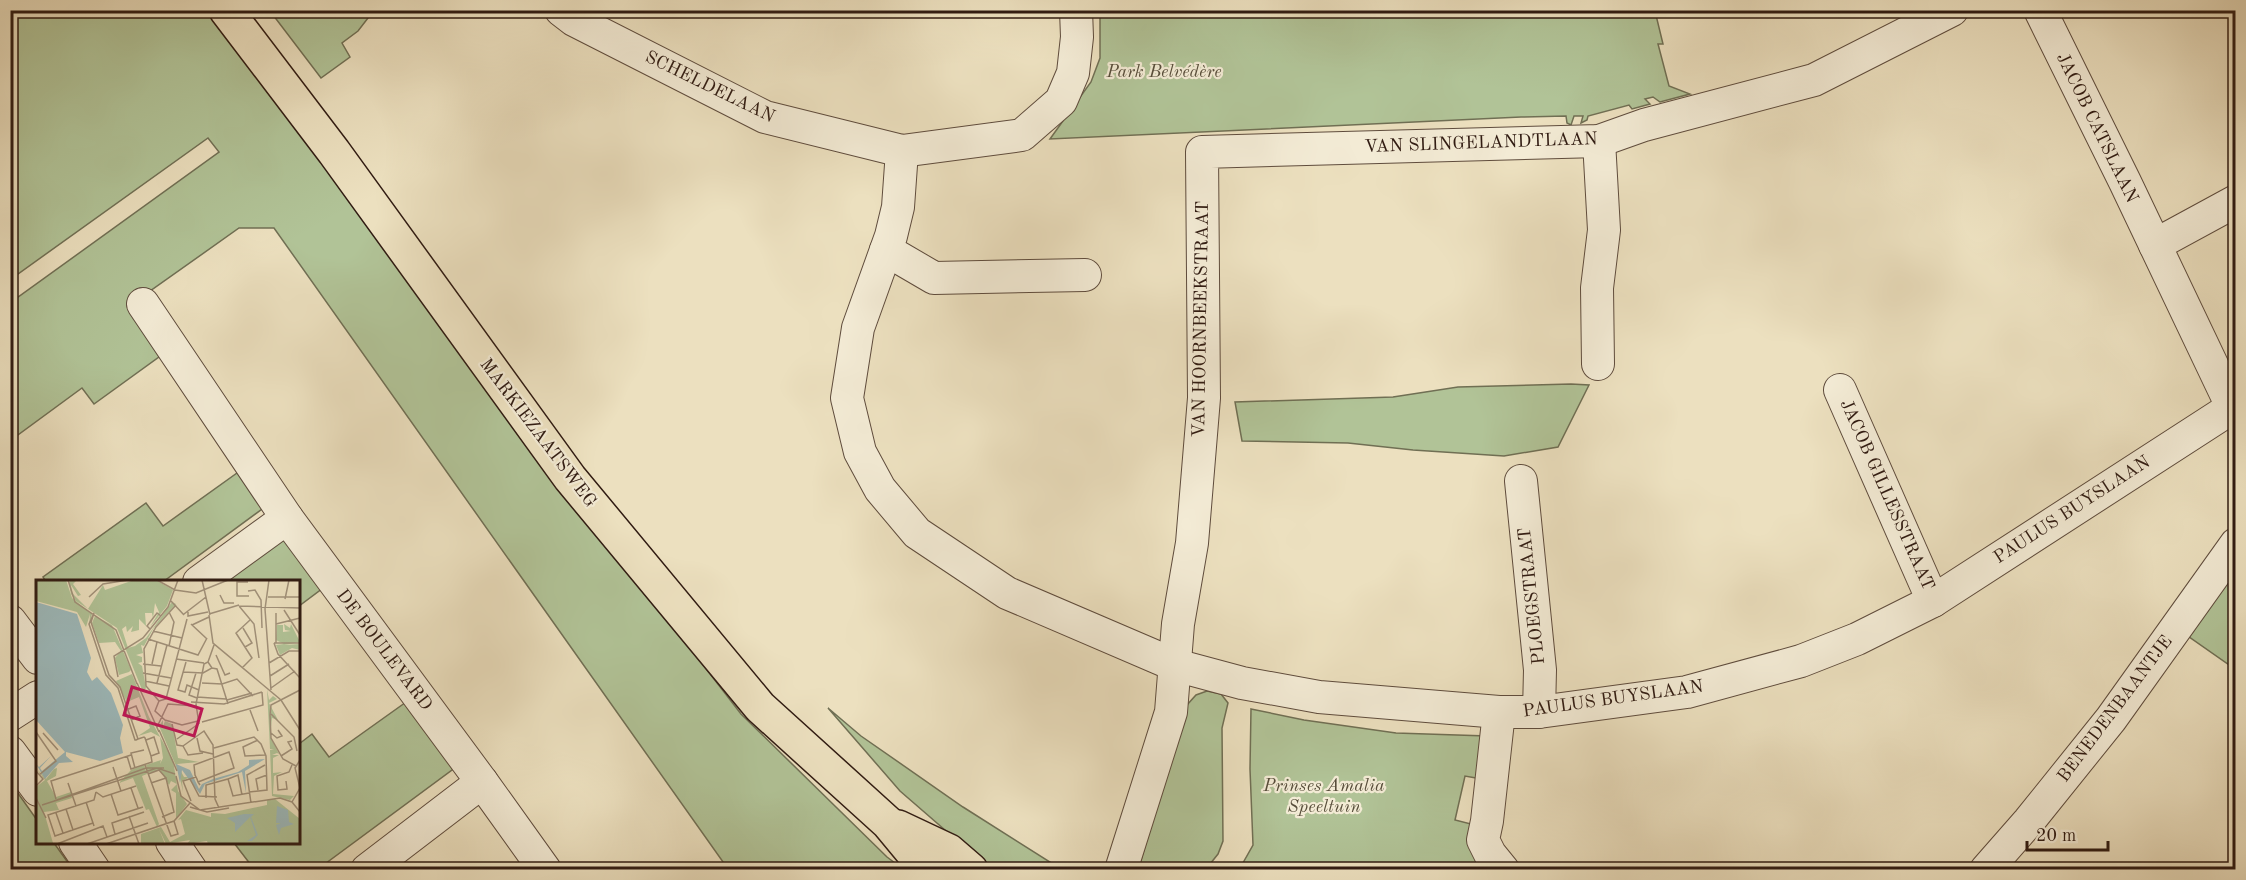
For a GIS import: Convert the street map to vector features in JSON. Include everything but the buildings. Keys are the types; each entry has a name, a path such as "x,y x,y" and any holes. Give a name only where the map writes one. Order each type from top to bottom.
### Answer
{"main road":[{"name":"MARKIEZAATSWEG","path":"226,10 334,152 570,478 760,707 888,822 927,870"},
{"name":"MARKIEZAATSWEG","path":"888,822 949,851 971,870"}],"street":[{"name":"SCHELDELAAN","path":"561,10 574,20 765,117 902,151"},
{"path":"902,151 1022,135 1061,101 1073,73 1077,37 1076,10"},
{"name":"VAN SLINGELANDTLAAN","path":"1202,152 1599,141 1644,125 1814,80 1952,10"},
{"name":"JACOB CATSLAAN","path":"2040,10 2234,410"},
{"path":"1598,364 1597,288 1604,230 1599,141"},
{"name":"PAULUS BUYSLAAN","path":"902,151 898,207 886,250 858,328 847,398 860,452 880,489 917,533 1007,593 1175,665 1242,683 1319,697 1499,712 1539,712 1687,692 1801,661 1857,639 1933,601 1996,558 2234,410"},
{"name":"VAN HOORNBEEKSTRAAT","path":"1175,665 1178,624 1192,543 1204,398 1202,152"},
{"path":"2155,245 2235,201"},
{"path":"886,250 934,278 1085,275"},
{"name":"DE BOULEVARD","path":"143,304 287,518 545,870"},
{"name":"JACOB GILLESSTRAAT","path":"1840,390 1933,601"},
{"name":"PLOEGSTRAAT","path":"1521,481 1540,670 1539,712"},
{"path":"202,580 287,518"},
{"name":"BENEDENBAANTJE","path":"1986,870 2029,821 2111,719 2235,543"},
{"path":"10,621 36,655"},
{"path":"1121,870 1171,712 1175,665"},
{"path":"10,715 36,698"},
{"path":"1499,712 1483,840 1490,854 1503,870"},
{"path":"10,752 36,787"},
{"path":"367,870 482,782"},
{"path":"76,844 94,870"},
{"path":"173,844 191,870"}],"green space":[{"path":"11,11 206,11 376,231 586,513 741,714 887,857 903,869 728,869 274,228 239,228 129,306 163,354 94,404 82,388 11,440 10,303 219,152 208,138 11,279"},
{"path":"270,11 367,11 368,18 358,31 342,43 350,57 321,78"},
{"name":"Park Belvédère","path":"1100,11 1655,11 1663,44 1658,44 1669,86 1690,94 1660,102 1653,97 1645,99 1650,104 1632,109 1629,105 1588,116 1587,120 1581,123 1583,116 1574,116 1571,125 1567,123 1566,116 1521,117 1050,139 1091,82 1100,58"},
{"path":"1589,385 1558,447 1504,456 1348,443 1242,441 1235,402 1393,397 1458,387"},
{"path":"244,468 269,504 165,580 45,580 43,577 146,503 163,526"},
{"path":"289,531 327,585 300,605 300,580 223,580"},
{"path":"2235,567 2235,669 2185,634"},
{"path":"1207,691 1221,694 1228,703 1222,728 1223,841 1218,854 1206,869 1138,870 1187,705 1196,695"},
{"path":"409,700 456,767 318,869 254,869 235,844 300,844 300,743 312,734 329,757"},
{"path":"828,708 861,736 963,807 1061,869 990,869 900,791"},
{"name":"Prinses Amalia Speeltuin","path":"1251,709 1304,720 1396,733 1487,736 1482,779 1465,776 1455,820 1475,825 1472,852 1482,869 1239,870 1253,845 1250,769"},
{"path":"10,782 36,819 36,844 55,844 69,864 60,869 11,869"}]}
